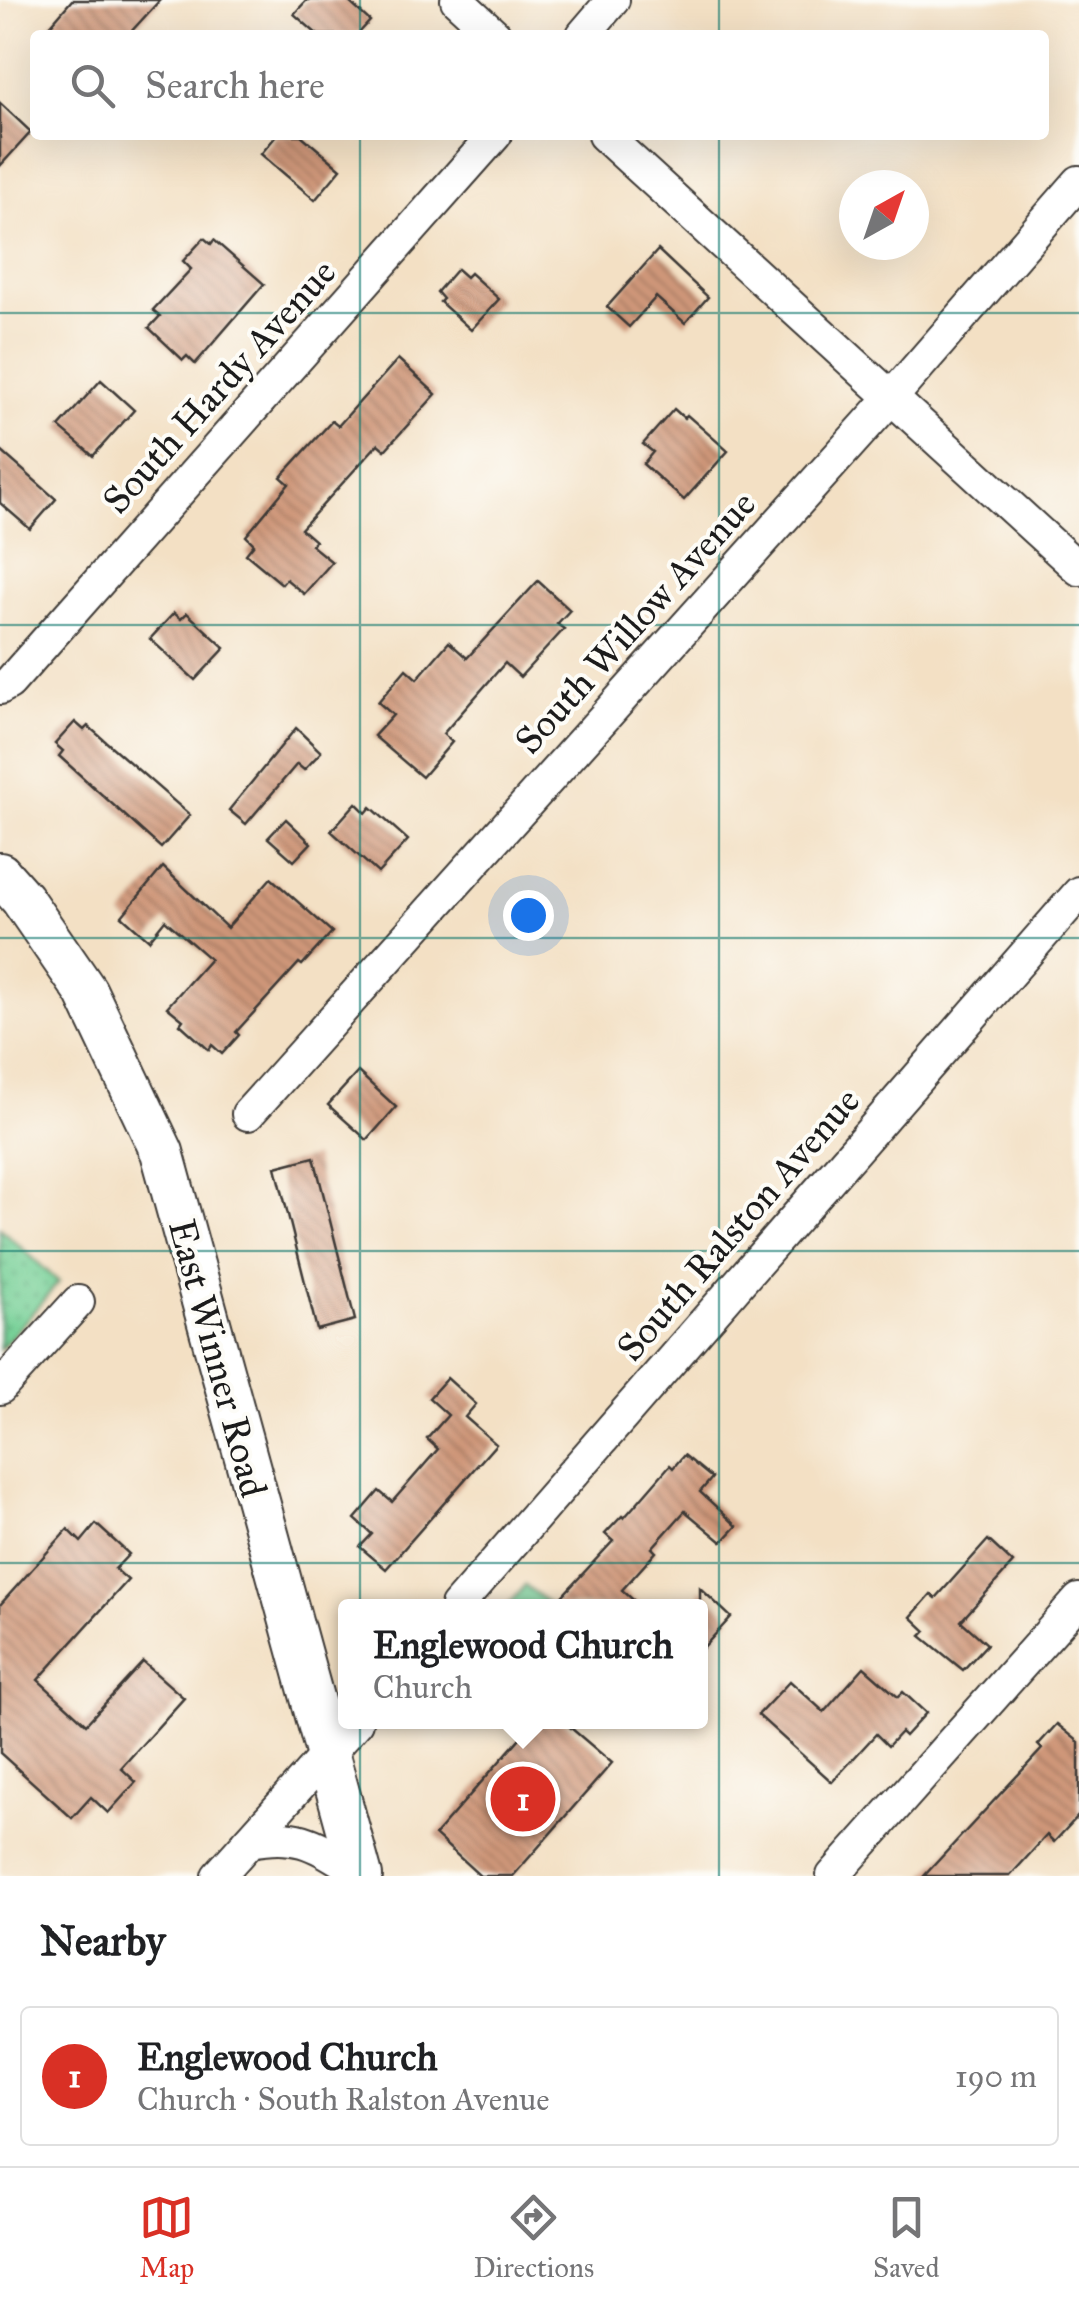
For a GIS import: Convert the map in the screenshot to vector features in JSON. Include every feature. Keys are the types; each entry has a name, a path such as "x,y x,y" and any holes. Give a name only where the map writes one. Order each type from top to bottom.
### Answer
{"street":[{"path":"457,0 490,30"},
{"path":"587,30 614,0"},
{"name":"South Hardy Avenue","path":"0,688 36,653 492,140"},
{"path":"609,140 1079,569"},
{"name":"South Willow Avenue","path":"248,1114 1079,182"},
{"name":"East Winner Road","path":"0,874 22,899 86,992 162,1152 360,1874"},
{"name":"South Ralston Avenue","path":"463,1599 1079,893"},
{"path":"0,1388 78,1302"},
{"path":"832,1876 1079,1600"},
{"path":"218,1876 350,1729"},
{"path":"250,1840 280,1835 305,1841 360,1874"}],"green space":[{"path":"0,1228 59,1282 0,1350"},
{"path":"525,1585 542,1599 513,1599"}],"building":[{"path":"72,0 160,0 133,30 46,30"},
{"path":"307,0 347,0 370,21 362,30 312,30 294,14"},
{"path":"0,103 30,133 0,166"},
{"path":"273,140 307,140 341,169 315,200 261,154"},
{"path":"204,238 211,244 214,240 264,284 195,364 187,356 183,360 149,328 160,316 153,310 191,269 183,261"},
{"path":"658,250 708,297 685,323 656,297 629,327 607,307"},
{"path":"457,269 466,277 470,273 499,299 471,330 440,302 443,299 437,292"},
{"path":"398,359 436,394 385,450 378,444 301,529 315,541 311,545 332,562 304,594 286,579 282,584 246,554 254,544 246,536 289,484 281,477 332,421 338,426"},
{"path":"101,380 134,410 93,456 59,427"},
{"path":"674,409 684,418 687,415 728,451 684,500 643,464 653,452 643,444"},
{"path":"0,450 56,499 30,529 0,503"},
{"path":"538,581 570,610 557,624 564,629 520,677 505,663 443,734 452,742 422,777 374,736 393,715 378,702 406,669 417,679 449,642 467,658"},
{"path":"174,613 181,619 187,613 225,648 195,680 150,639"},
{"path":"75,722 84,730 88,726 190,815 161,848 59,756 63,751 55,744"},
{"path":"296,728 321,752 304,770 297,764 246,824 229,810"},
{"path":"356,803 366,813 371,807 408,840 378,873 331,831"},
{"path":"286,819 311,843 294,861 268,838"},
{"path":"163,867 227,928 271,878 332,932 236,1032 239,1035 222,1054 212,1045 209,1050 167,1007 210,959 165,920 149,940 122,916"},
{"path":"358,1072 396,1107 367,1140 328,1105"},
{"path":"314,1157 355,1320 317,1330 276,1167"},
{"path":"447,1378 476,1404 465,1417 496,1444 386,1569 360,1547 372,1534 355,1519 379,1491 392,1502 438,1449 427,1439 448,1415 429,1398"},
{"path":"684,1455 712,1478 700,1492 737,1526 722,1542 685,1511 622,1590 632,1599 559,1599 613,1541 605,1534 670,1465 673,1468"},
{"path":"96,1524 129,1554 115,1569 128,1580 38,1680 86,1724 143,1662 184,1698 121,1768 136,1782 108,1813 91,1797 72,1818 0,1753 0,1605 68,1529 81,1542"},
{"path":"988,1540 1013,1563 961,1621 987,1644 963,1670 921,1636 926,1631 911,1617 931,1594 936,1598"},
{"path":"700,1588 731,1617 708,1642 708,1599 700,1599"},
{"path":"864,1667 898,1697 903,1692 926,1713 905,1736 901,1732 888,1746 876,1734 832,1782 758,1715 790,1681 824,1712"},
{"path":"1057,1724 1079,1742 1079,1815 1054,1842 1047,1835 1010,1876 924,1876 1042,1749 1038,1745"},
{"path":"528,1729 572,1729 612,1763 513,1876 480,1876 435,1835"}],"place":[{"name":"Englewood Church","path":"523,1799"}]}
